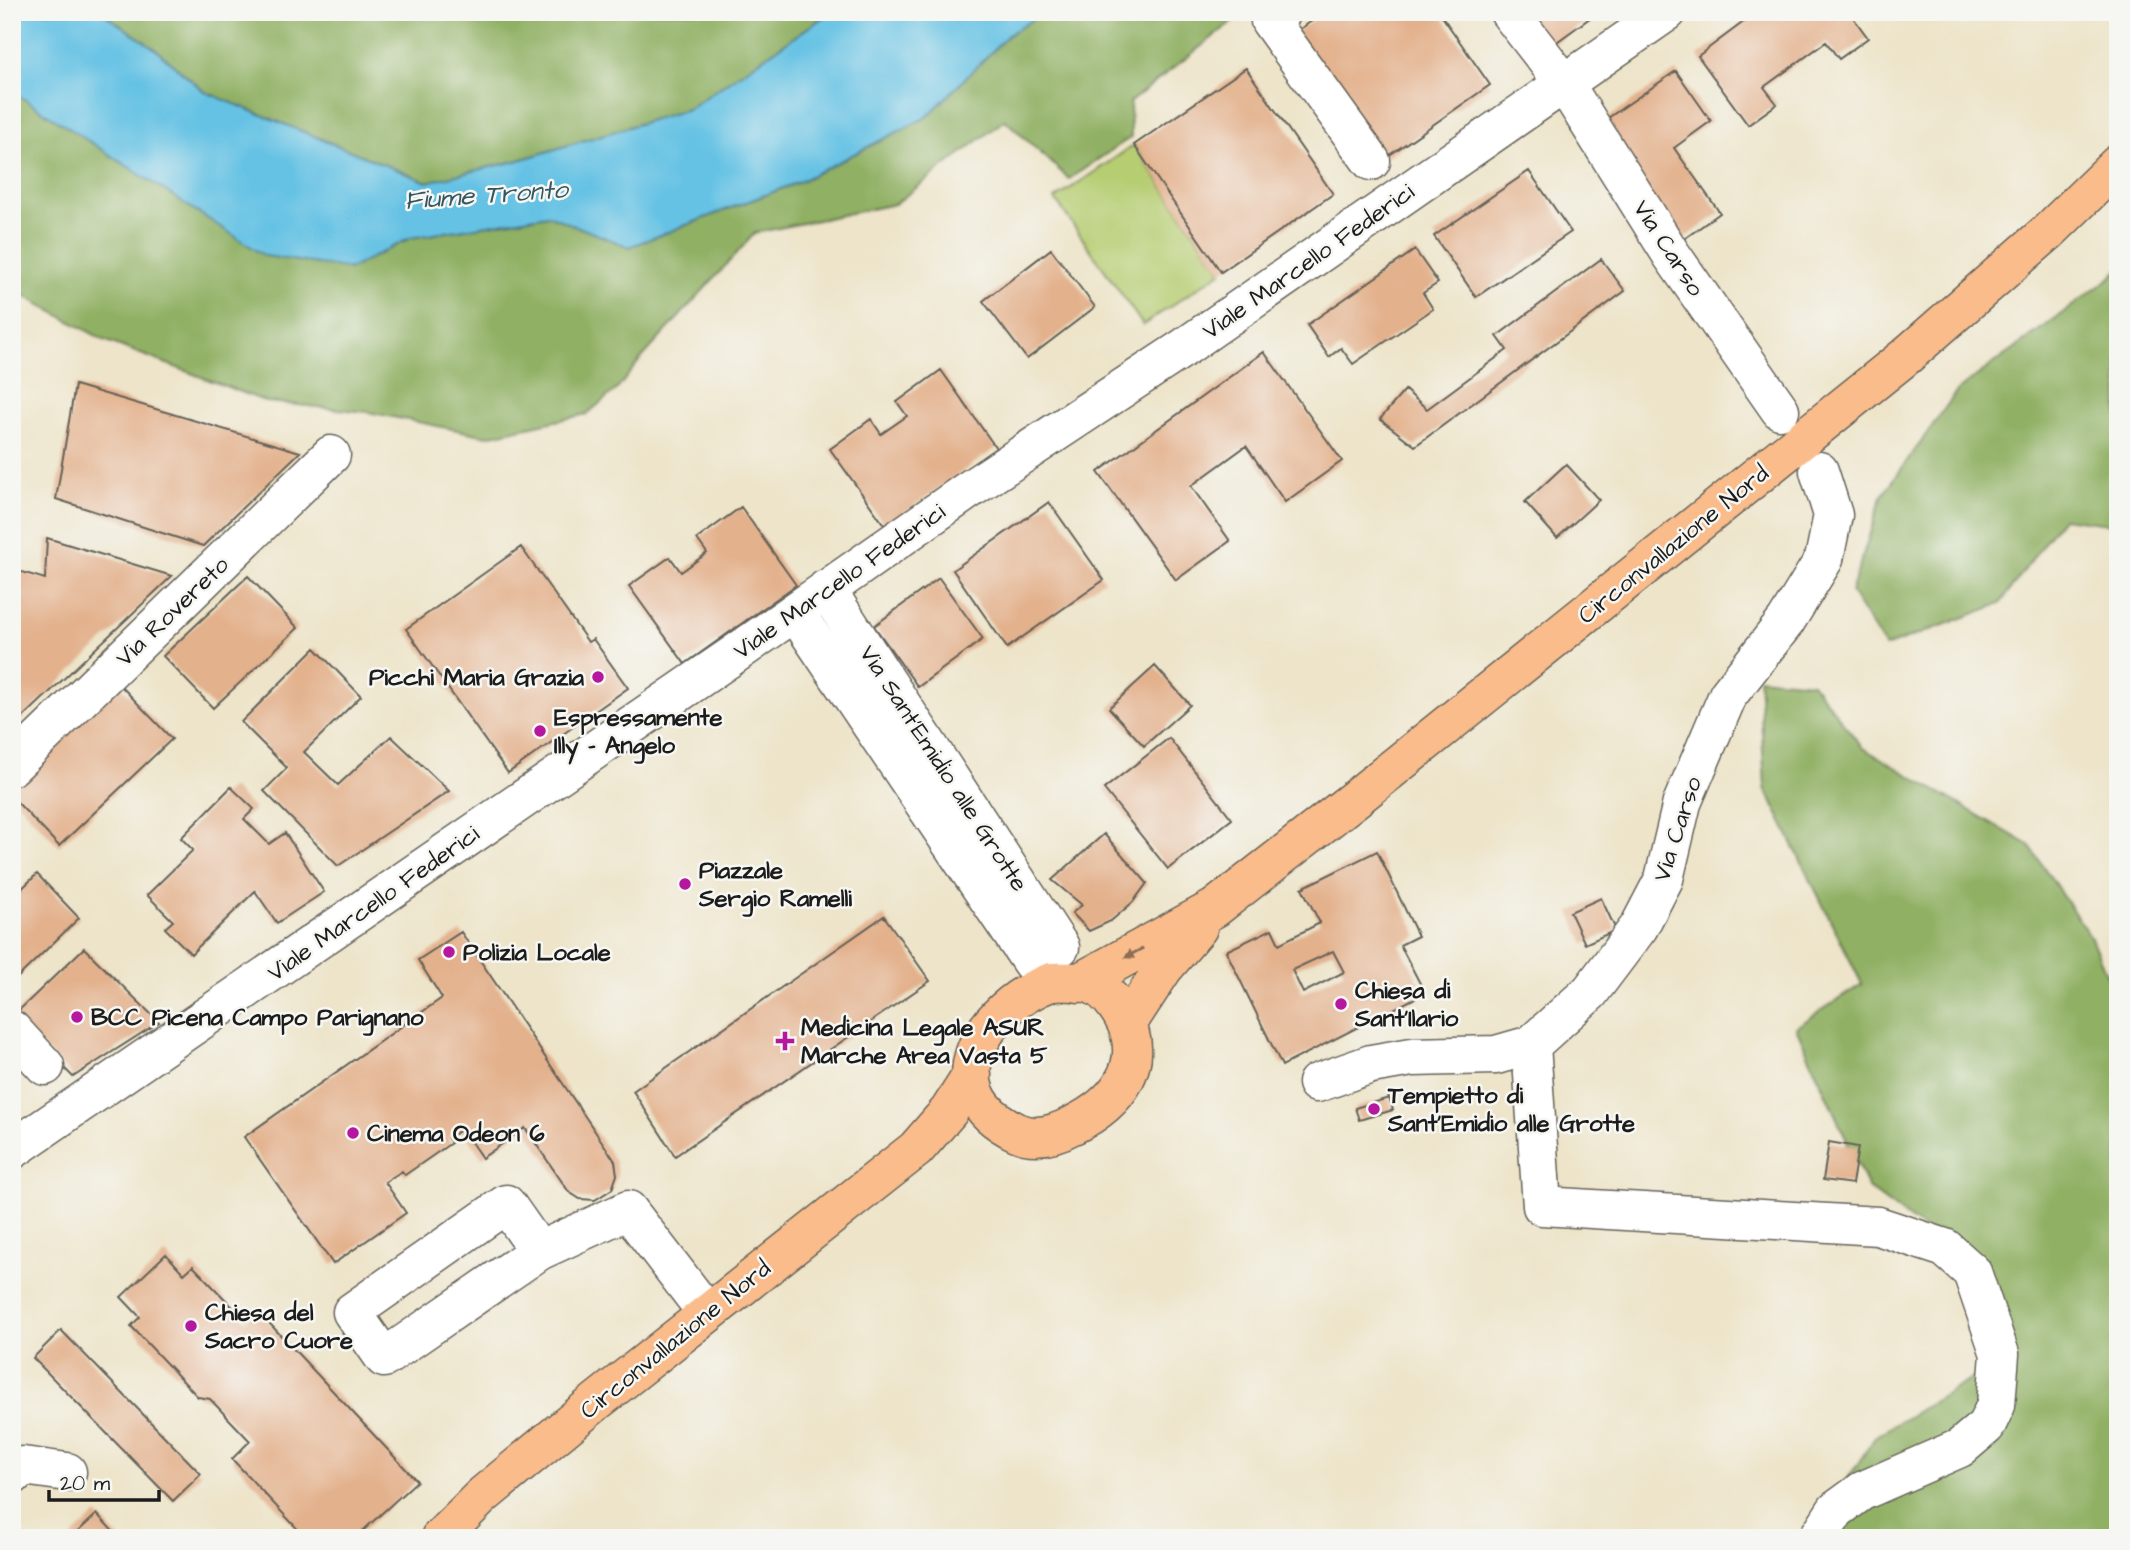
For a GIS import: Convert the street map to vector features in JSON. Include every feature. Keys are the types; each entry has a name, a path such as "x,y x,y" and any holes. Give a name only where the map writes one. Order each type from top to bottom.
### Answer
{"main road":[{"name":"Circonvallazione Nord","path":"1127,1024 1163,969 1215,908 1905,357 2049,231 2118,164"},
{"name":"Circonvallazione Nord","path":"1052,977 1094,986 1113,1000 1127,1024 1132,1041 1132,1057 1122,1084 1105,1105 1062,1131 1036,1138 1021,1135 1007,1127 985,1108 972,1088 972,1061 985,1031 998,1014 1052,977 1215,908"},
{"name":"Circonvallazione Nord","path":"440,1538 492,1487 708,1312 916,1149 950,1111 972,1075"},
{"name":"Circonvallazione Nord","path":"916,1149 962,1131 1007,1127"}],"street":[{"name":"Via Carso","path":"1509,12 1564,83 1671,254 1780,410"},
{"name":"Viale Marcello Federici","path":"17,1138 794,612 967,491 1182,349 1667,12"},
{"path":"1276,16 1371,161"},
{"name":"Via Rovereto","path":"12,766 331,455"},
{"name":"Via Carso","path":"1317,1083 1371,1064 1412,1056 1496,1055 1531,1045 1590,992 1639,927 1664,879 1682,803 1728,695 1786,621 1824,559 1833,515 1819,471"},
{"name":"Via Sant'Emidio alle Grotte","path":"827,589 1052,977"},
{"name":"Via Sant'Emidio alle Grotte","path":"794,612 881,738 901,787 1014,934 1031,962 1052,977"},
{"path":"12,1030 45,1066"},
{"path":"1531,1045 1542,1206 1878,1226 1945,1248 1972,1272 2000,1354 1996,1405 1986,1426 1960,1448 1862,1491 1836,1510 1818,1538"},
{"path":"539,1251 506,1204 352,1312 384,1358 539,1251 628,1210 708,1312"},
{"path":"12,1476 23,1466 67,1472"}],"green space":[{"path":"101,12 831,12 688,109 516,161 427,182 205,92 154,48"},
{"path":"1044,12 1245,12 1130,102 1131,137 1069,179 1005,120 895,204 755,233 618,388 587,414 487,436 368,412 267,402 104,340 12,289 12,91 73,129 350,269 410,238 548,215 629,247 799,182 927,117 1008,35"},
{"path":"1134,145 1221,272 1143,325 1055,199"},
{"path":"2118,270 2118,525 2062,518 2000,604 1885,647 1851,592 1882,496 1958,390"},
{"path":"1759,678 1812,683 1863,748 2029,845 2091,938 2118,1001 2118,1538 1809,1538 1876,1436 1985,1371 1960,1256 1868,1188 1796,1027 1862,984 1765,788"}],"water":[{"name":"Fiume Tronto","path":"12,12 101,12 154,48 205,92 427,182 516,161 688,109 831,12 1044,12 1008,35 927,117 799,182 629,247 548,215 410,238 350,269 265,256 12,91"}],"building":[{"path":"1325,12 1439,12 1490,85 1378,163 1290,36"},
{"path":"1520,12 1598,12 1547,49"},
{"path":"1757,12 1849,12 1868,38 1839,59 1826,42 1764,87 1777,104 1748,125 1698,56"},
{"path":"1246,68 1333,194 1221,272 1134,145"},
{"path":"1676,71 1711,121 1674,148 1720,213 1677,244 1595,127"},
{"path":"1529,171 1571,232 1476,297 1434,236"},
{"path":"1051,249 1095,307 1027,359 983,301"},
{"path":"1415,250 1438,283 1423,293 1433,309 1353,364 1341,348 1329,357 1307,325"},
{"path":"1601,259 1625,291 1415,446 1380,419 1405,390 1427,409 1507,350 1497,336"},
{"path":"1264,352 1342,461 1285,502 1246,446 1191,486 1230,541 1176,580 1098,472"},
{"path":"941,370 996,448 885,526 830,449 871,419 881,434 907,416 897,402"},
{"path":"75,385 300,452 203,546 56,499"},
{"path":"1566,464 1599,500 1557,538 1525,502"},
{"path":"1049,502 1104,580 1007,648 953,570"},
{"path":"741,507 796,585 685,664 629,586 670,557 681,572 707,553 697,539"},
{"path":"47,538 172,576 12,728 12,569 45,579"},
{"path":"521,547 588,642 593,639 628,688 508,773 406,629"},
{"path":"248,576 298,628 213,708 163,656"},
{"path":"939,578 983,639 918,687 874,626"},
{"path":"315,648 361,696 304,752 338,785 391,736 449,791 338,866 264,791 287,768 241,722"},
{"path":"1155,666 1190,705 1144,746 1109,708"},
{"path":"119,684 172,739 59,846 12,797 12,786"},
{"path":"1169,738 1232,819 1168,869 1104,789"},
{"path":"231,787 254,809 244,819 269,844 285,833 324,892 277,923 255,891 191,954 165,928 173,921 147,895 193,850 181,838"},
{"path":"1104,834 1147,883 1133,902 1111,921 1089,931 1072,913 1082,905 1052,880"},
{"path":"1377,851 1418,936 1400,945 1425,993 1282,1066 1226,951 1272,929 1279,944 1320,923 1302,888","holes":["1333,951 1344,972 1303,993 1292,970"]},
{"path":"37,874 79,918 15,980 12,977 12,898"},
{"path":"1601,898 1616,930 1585,944 1570,912"},
{"path":"884,916 930,981 675,1156 633,1091"},
{"name":"Cinema Odeon 6","path":"461,932 615,1161 617,1175 612,1189 595,1200 580,1199 569,1192 525,1128 482,1158 462,1129 448,1138 451,1143 405,1175 402,1171 385,1182 406,1213 333,1264 244,1137 442,998 418,960"},
{"path":"84,948 159,1022 73,1077 13,1016"},
{"name":"Tempietto di Sant'Emidio alle Grotte","path":"1389,1098 1393,1110 1359,1120 1355,1108"},
{"path":"1829,1142 1858,1147 1852,1184 1823,1180"},
{"path":"166,1254 184,1274 193,1266 246,1321 257,1310 417,1481 355,1538 306,1538 232,1459 250,1441 210,1399 198,1397 131,1326 140,1317 121,1297"},
{"path":"61,1330 201,1474 173,1501 33,1358"},
{"path":"97,1514 119,1538 71,1538"}],"place":[{"name":"Picchi Maria Grazia","path":"598,677"},
{"name":"Espressamente Illy - Angelo","path":"540,731"},
{"name":"Piazzale Sergio Ramelli","path":"685,884"},
{"name":"Polizia Locale","path":"449,952"},
{"name":"Chiesa di Sant'Ilario","path":"1341,1004"},
{"name":"BCC Picena Campo Parignano","path":"77,1017"},
{"name":"Medicina Legale ASUR Marche Area Vasta 5","path":"785,1041"},
{"name":"Tempietto di Sant'Emidio alle Grotte","path":"1374,1109"},
{"name":"Cinema Odeon 6","path":"353,1133"},
{"name":"Chiesa del Sacro Cuore","path":"191,1326"}]}
